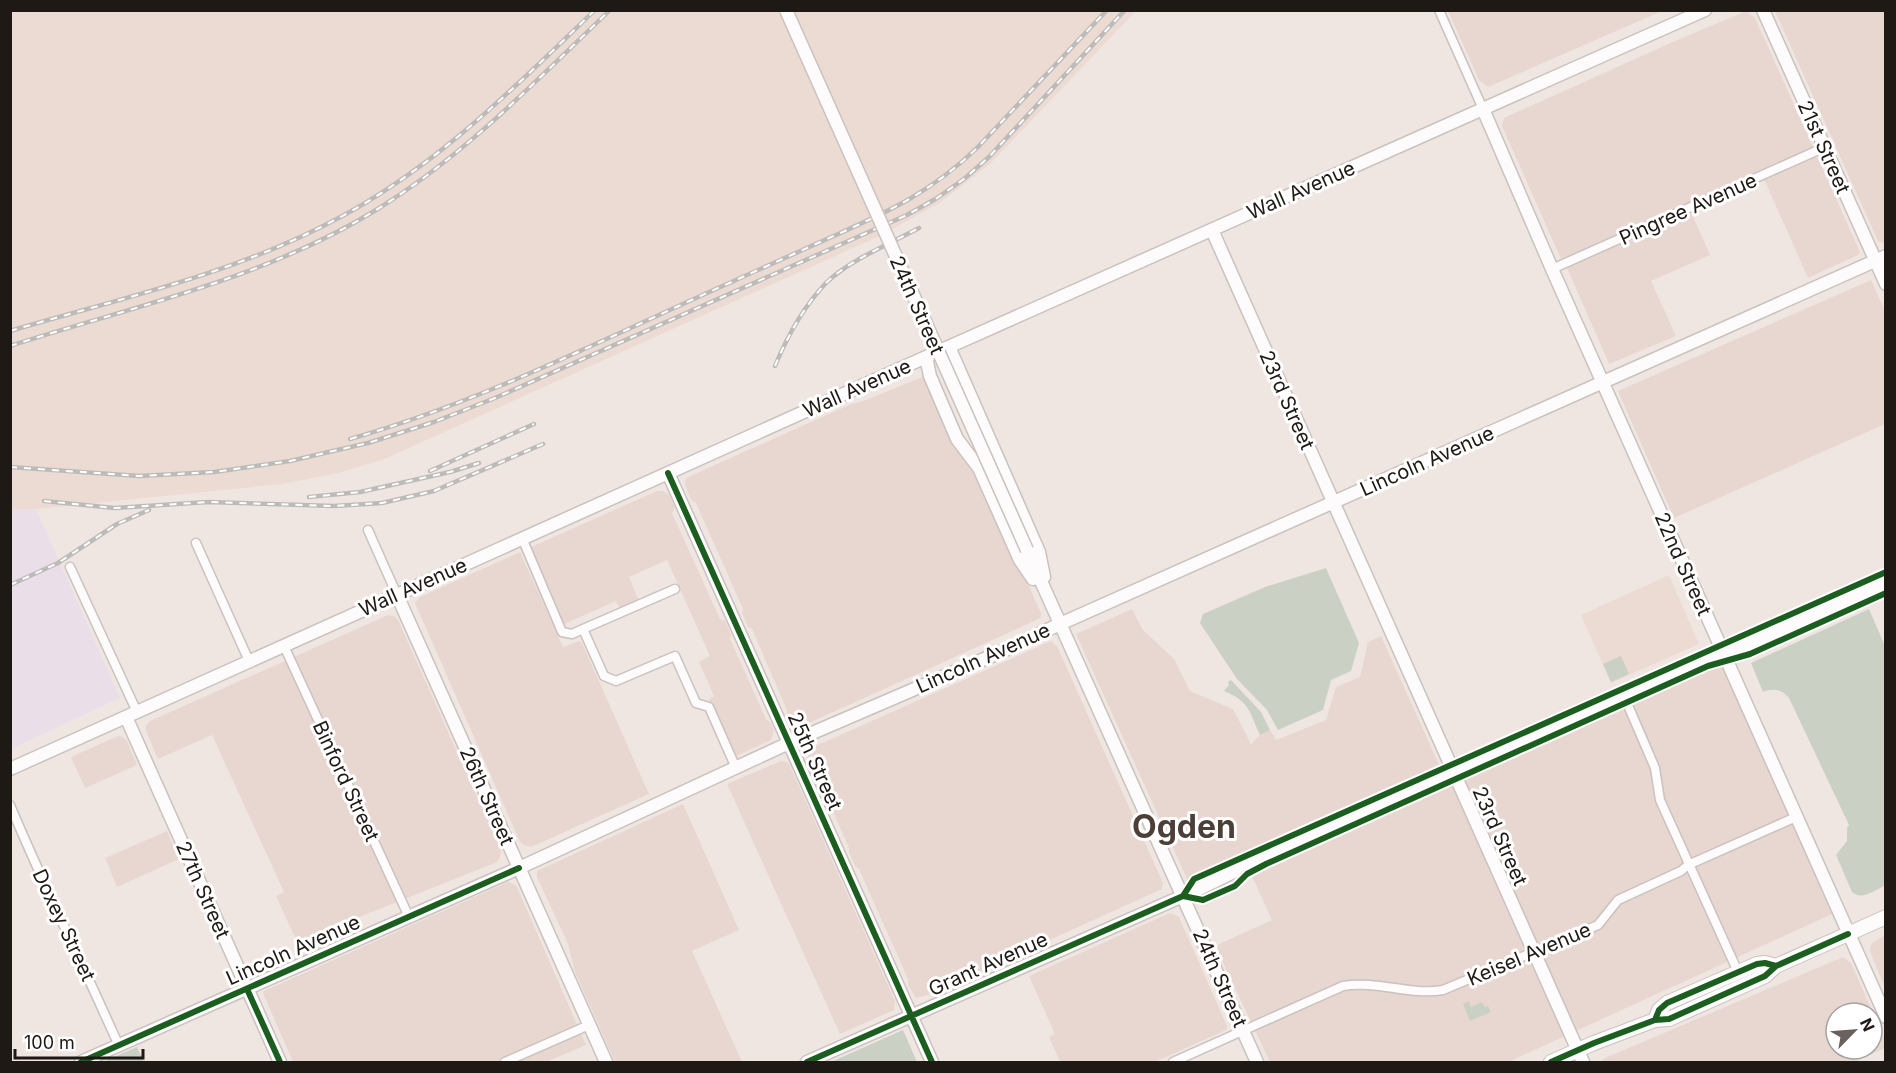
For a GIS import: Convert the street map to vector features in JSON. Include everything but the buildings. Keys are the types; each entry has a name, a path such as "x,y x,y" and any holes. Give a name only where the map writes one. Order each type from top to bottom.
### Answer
{"main road":[{"path":"1551,1062 1581,1057 1655,1020 1669,1019 1760,978 1776,966 1886,917"},
{"path":"1655,1020 1659,1010 1667,1004 1738,972 1761,963 1776,966"}],"street":[{"name":"24th Street","path":"786,10 1257,1062"},
{"path":"1439,10 1483,109"},
{"name":"Wall Avenue","path":"10,769 1705,10"},
{"name":"21st Street","path":"1763,10 1823,148 1880,259 1886,284"},
{"name":"22nd Street","path":"1483,109 1602,382 1886,1017"},
{"name":"Pingree Avenue","path":"1552,269 1823,148"},
{"name":"23rd Street","path":"1212,230 1581,1057"},
{"name":"Lincoln Avenue","path":"81,1062 519,868 789,743 1003,651 1880,259"},
{"name":"24th Street","path":"949,347 1039,552 1048,599"},
{"name":"24th Street","path":"926,357 930,376 957,439 980,468 1020,560 1048,599"},
{"name":"25th Street","path":"668,473 932,1062"},
{"name":"26th Street","path":"368,530 606,1062"},
{"path":"522,538 562,632 572,634 675,589"},
{"path":"196,543 249,661"},
{"path":"70,567 131,715"},
{"name":"Grant Avenue","path":"807,1062 1183,896 1276,851 1624,696 1745,646 1886,583"},
{"path":"583,629 604,676 609,680 616,681 675,656 696,703 709,707 736,768"},
{"name":"Binford Street","path":"284,646 409,916"},
{"path":"1624,696 1653,762 1660,800 1738,972"},
{"name":"27th Street","path":"131,715 280,1062"},
{"name":"Doxey Street","path":"10,805 50,900 66,927 119,1046"},
{"name":"Keisel Avenue","path":"1173,1062 1343,986 1361,983 1429,993 1443,990 1598,925 1618,900 1688,865 1796,817"},
{"path":"505,1062 589,1025"}],"shaded area":[{"path":"11,11 1136,11 990,164 941,202 882,235 382,460 334,474 282,484 36,509 11,509"},
{"path":"1448,11 1662,11 1488,87 1479,80"},
{"path":"1746,11 1755,18 1813,147 1561,259 1502,126 1504,118"},
{"path":"1775,11 1885,11 1885,244 1878,241"},
{"path":"1815,157 1818,158 1860,252 1808,278 1764,179"},
{"path":"1691,212 1710,255 1651,281 1676,336 1609,364 1567,268"},
{"path":"1871,280 1885,311 1885,424 1674,518 1618,391"},
{"path":"925,376 980,476 1041,613 1041,618 800,727 794,727 752,629 748,627 742,613 743,609 696,503 691,500 685,481 688,477 849,405"},
{"path":"657,491 663,491 669,495 675,508 672,513 720,619 725,621 731,634 730,639 766,719 774,730 771,740 736,756 709,699 714,696 699,662 710,656 667,560 629,577 639,601 620,609 616,601 562,625 529,548"},
{"path":"11,509 36,509 120,698 11,749"},
{"path":"520,552 563,647 579,641 582,643 649,794 531,847 520,842 415,603 420,597"},
{"path":"1326,568 1359,643 1351,671 1331,680 1323,710 1278,730 1267,710 1237,679 1200,623 1203,614 1265,587"},
{"path":"1669,575 1699,644 1611,683 1581,615"},
{"path":"1132,609 1143,630 1174,659 1190,691 1233,709 1251,744 1260,735 1270,730 1276,740 1326,720 1336,687 1360,677 1368,642 1381,636 1440,767 1188,881 1076,634"},
{"path":"1869,609 1885,646 1886,885 1869,894 1860,895 1852,892 1836,855 1847,841 1849,825 1789,698 1777,690 1763,692 1751,663"},
{"path":"388,615 398,620 501,850 500,857 497,862 297,942 276,896 284,892 212,735 158,759 146,731 146,725 150,721"},
{"path":"1051,641 1057,646 1163,883 1162,889 931,994 916,998 908,985 908,979 859,869 855,866 815,770 811,768 807,752 809,749"},
{"path":"1621,656 1629,674 1611,682 1603,664"},
{"path":"1721,663 1832,914 1508,1062 1270,1062 1215,946 1272,920 1251,874"},
{"path":"1231,680 1261,712 1270,730 1260,735 1244,703 1224,691"},
{"path":"118,736 127,741 137,765 85,788 71,757"},
{"path":"781,761 787,762 790,766 895,1001 894,1010 840,1034 727,784"},
{"path":"683,804 739,930 692,951 742,1062 615,1062 575,972 568,944 537,877 537,871"},
{"path":"167,831 179,859 117,887 105,858"},
{"path":"508,882 516,885 586,1045 546,1062 293,1062 264,991"},
{"path":"1170,913 1179,917 1227,1026 1226,1030 1155,1062 1060,1062 1049,1037 1055,1034 1029,976"},
{"path":"1885,935 1885,988 1870,951 1871,944"},
{"path":"1843,957 1851,963 1868,1001 1824,1001 1824,1061 1857,1061 1855,1062 1601,1062 1605,1058"},
{"path":"1469,1001 1471,1007 1482,1002 1491,1012 1470,1021 1463,1004"},
{"path":"903,1030 917,1062 831,1062"},
{"path":"137,1047 144,1062 102,1062"}],"railway":[{"path":"10,331 213,272 329,223 367,202 437,154 502,98 595,10"},
{"path":"10,346 151,304 244,273 289,255 376,210 408,189 469,142 610,10"},
{"path":"350,439 442,409 531,373 906,201 942,178 977,148 1107,10"},
{"path":"10,467 139,476 214,472 290,461 368,443 434,422 495,398 907,215 937,198 989,157 1125,10"},
{"path":"775,366 797,322 826,283 846,267 919,228"},
{"path":"430,471 534,424"},
{"path":"44,501 115,508 208,502 334,506 382,503 434,491 543,444"},
{"path":"309,497 360,492 450,472 479,463"},
{"path":"10,585 58,563 117,524 149,510"}],"cycle path":[{"path":"668,473 932,1062"},
{"path":"1183,896 1194,879 1886,572"},
{"path":"1183,896 1203,900 1235,886 1247,874 1266,864 1708,666 1750,654 1886,593"},
{"path":"81,1062 519,868"},
{"path":"807,1062 1183,896"},
{"path":"1551,1062 1655,1020 1669,1019 1765,976 1776,966 1848,934"},
{"path":"1655,1020 1659,1010 1667,1003 1757,964 1765,963 1776,966"},
{"path":"247,989 280,1062"}],"district":[{"name":"Ogden","path":"1184,827"}]}
